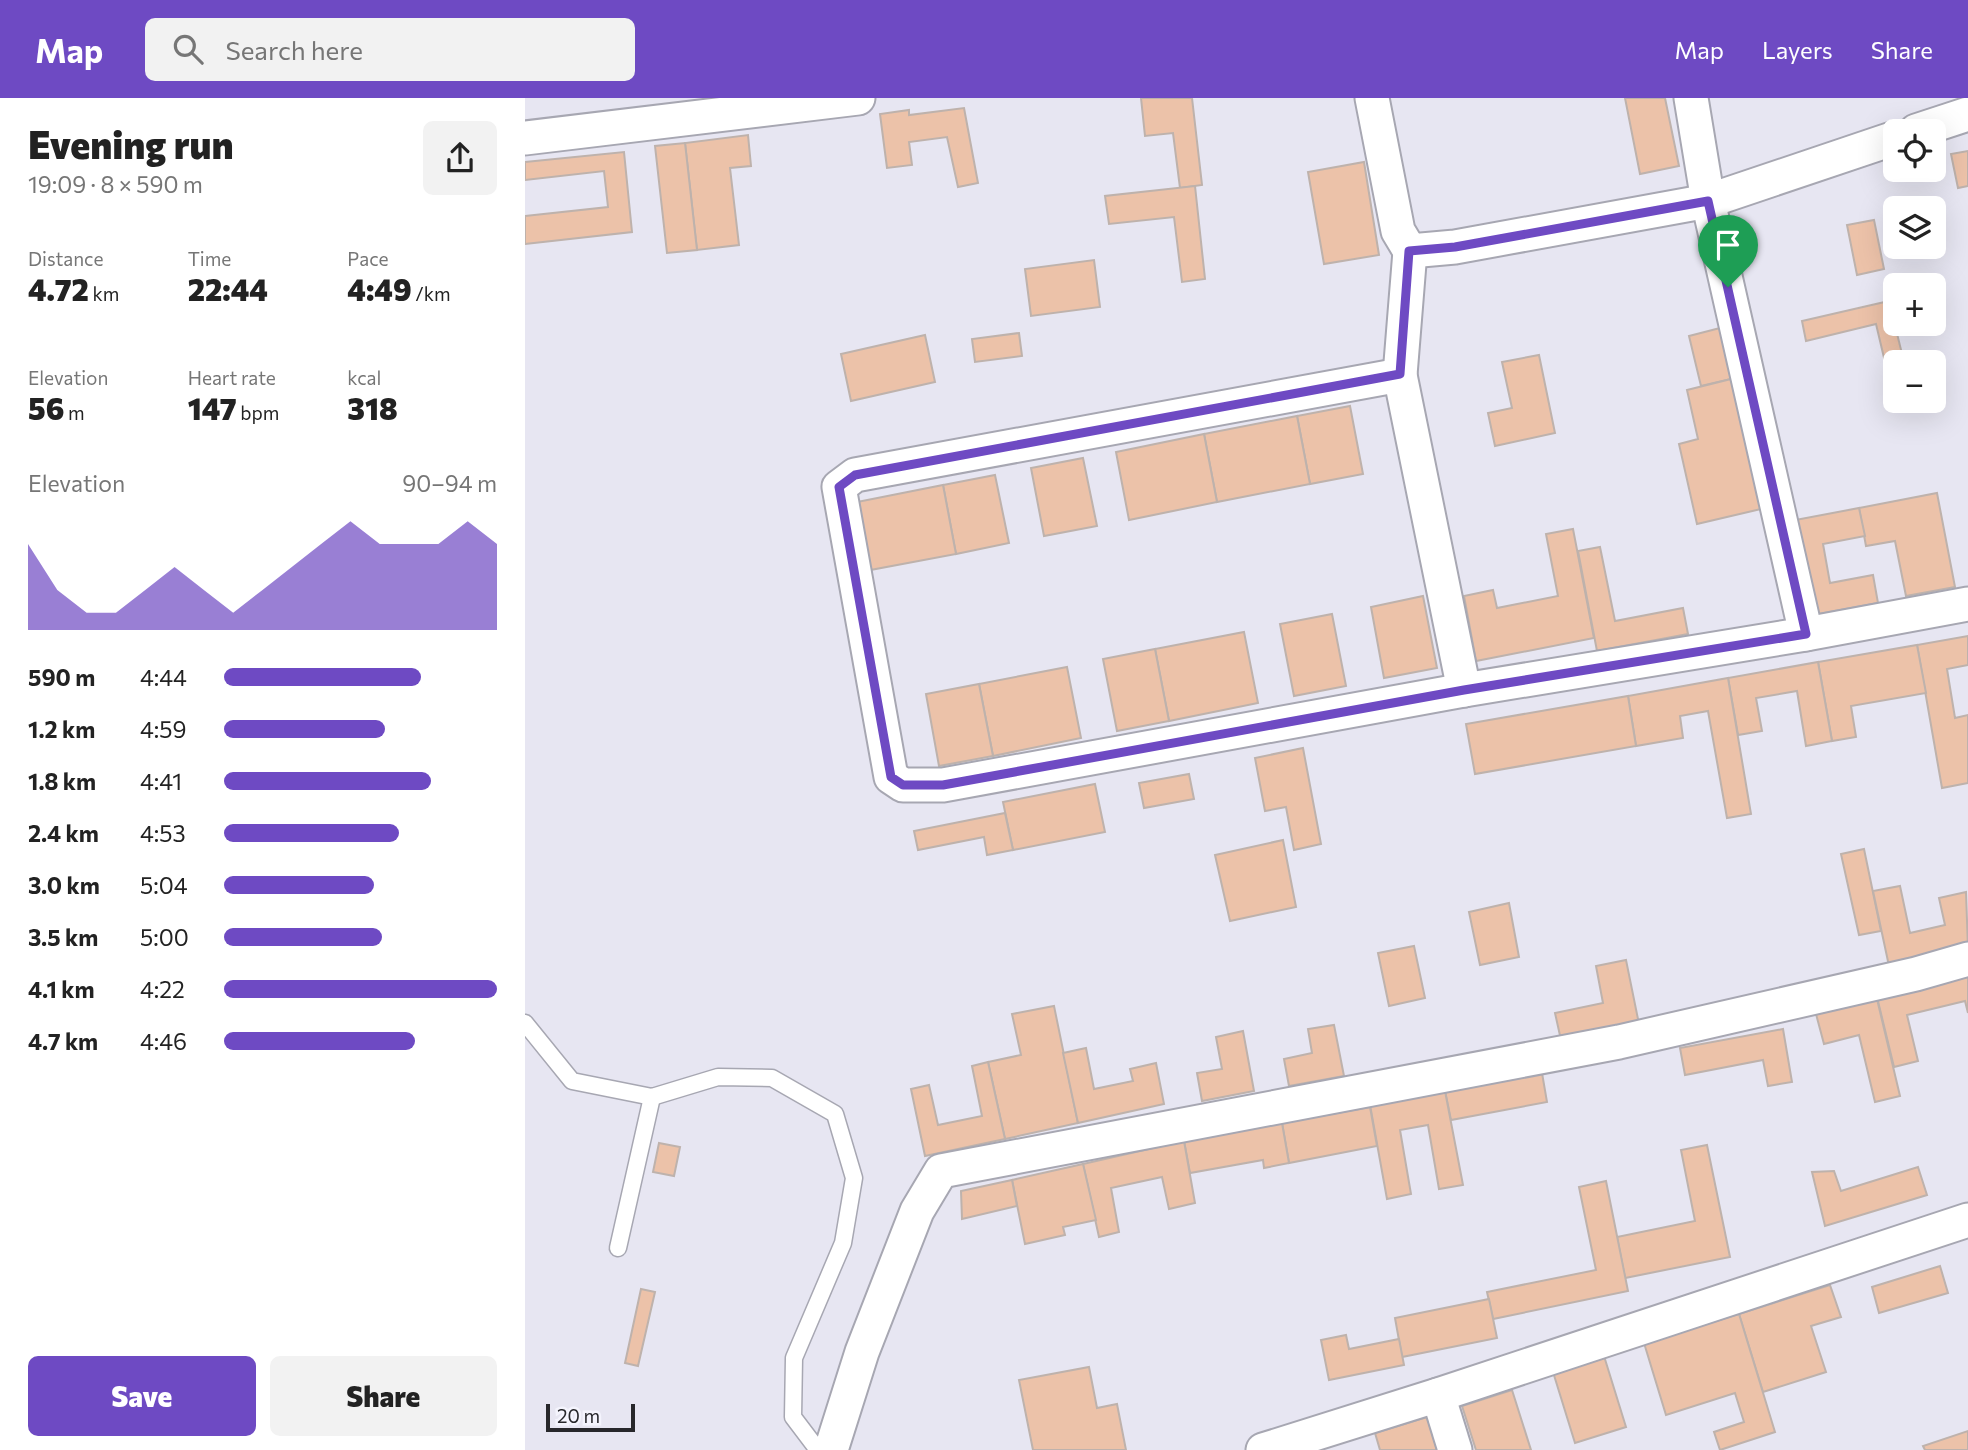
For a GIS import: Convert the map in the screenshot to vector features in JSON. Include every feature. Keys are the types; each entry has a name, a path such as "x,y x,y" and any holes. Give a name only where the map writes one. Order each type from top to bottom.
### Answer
{"street":[{"path":"525,138 858,98"},
{"path":"1372,98 1398,232 1409,251 1400,374 1464,690"},
{"path":"1691,98 1708,201 1806,634"},
{"path":"1946,121 1968,114"},
{"path":"1409,251 1455,247 1708,201 1883,142"},
{"path":"1400,374 855,475 839,487 891,777 903,785 943,785 1464,690 1806,634 1968,604"},
{"path":"831,1450 862,1352 917,1210 941,1171 1619,1042 1916,974 1968,959"},
{"path":"1263,1450 1968,1220"},
{"path":"1438,1395 1455,1450"}],"lane":[{"path":"525,1023 572,1081 652,1097 718,1077 772,1078 835,1114 853,1178 843,1243 794,1358 793,1417 818,1450"},
{"path":"618,1248 652,1097"}],"building":[{"path":"1141,98 1192,98 1202,185 1180,188 1173,133 1145,136"},
{"path":"1625,98 1665,98 1679,166 1640,174"},
{"path":"964,108 978,183 958,187 947,137 909,142 912,165 887,168 880,114 909,110 909,115"},
{"path":"748,135 751,166 730,168 739,245 697,250 685,143"},
{"path":"685,143 697,250 667,253 655,146"},
{"path":"1968,151 1968,186 1958,188 1951,154"},
{"path":"624,152 632,232 525,244 525,216 608,207 604,171 525,180 525,162"},
{"path":"1364,162 1379,255 1324,264 1308,172"},
{"path":"1195,186 1205,279 1182,282 1174,217 1109,224 1105,196"},
{"path":"1874,220 1884,269 1857,275 1847,225"},
{"path":"1094,260 1100,307 1031,316 1025,269"},
{"path":"1883,302 1883,336 1898,336 1901,350 1883,350 1883,354 1876,324 1806,341 1802,321"},
{"path":"1720,328 1731,379 1701,386 1689,336"},
{"path":"1019,333 1022,356 975,362 972,339"},
{"path":"925,335 935,382 851,401 841,354"},
{"path":"1539,355 1555,433 1495,446 1488,413 1512,408 1502,362"},
{"path":"1731,379 1761,509 1697,524 1679,444 1698,439 1687,390"},
{"path":"1350,406 1363,474 1310,484 1297,416"},
{"path":"1297,416 1310,484 1217,502 1204,434"},
{"path":"1204,434 1217,502 1129,520 1116,452"},
{"path":"1083,458 1097,526 1044,536 1031,468"},
{"path":"995,475 1009,543 956,554 943,485"},
{"path":"943,485 956,554 865,571 852,503"},
{"path":"1937,493 1955,587 1906,596 1895,541 1866,546 1859,508"},
{"path":"1859,508 1865,536 1823,544 1830,583 1873,575 1878,603 1808,616 1790,521"},
{"path":"1573,529 1594,638 1476,661 1464,596 1493,590 1497,608 1558,596 1546,534"},
{"path":"1600,547 1615,621 1683,608 1688,634 1597,651 1578,551"},
{"path":"1423,596 1437,668 1384,678 1371,607"},
{"path":"1332,614 1346,686 1294,696 1280,624"},
{"path":"1244,632 1258,703 1169,721 1155,649"},
{"path":"1968,636 1968,665 1947,669 1955,718 1968,715 1968,783 1942,788 1917,645"},
{"path":"1917,645 1926,693 1851,706 1856,737 1832,741 1818,662"},
{"path":"1155,649 1169,721 1117,731 1103,659"},
{"path":"1818,662 1832,741 1806,746 1797,691 1756,698 1762,731 1738,735 1728,678"},
{"path":"1067,667 1081,738 993,756 979,684"},
{"path":"1728,678 1751,814 1727,818 1708,711 1680,716 1683,738 1636,746 1628,696"},
{"path":"979,684 993,756 939,766 926,694"},
{"path":"1628,696 1636,746 1475,774 1466,724"},
{"path":"1303,748 1321,844 1294,850 1286,807 1265,811 1255,758"},
{"path":"1189,774 1194,799 1144,808 1139,783"},
{"path":"1095,784 1105,832 1013,850 1003,802"},
{"path":"1005,813 1013,850 987,855 984,837 918,850 914,831"},
{"path":"1283,840 1296,907 1230,921 1215,855"},
{"path":"1864,849 1881,931 1859,935 1841,854"},
{"path":"1900,886 1910,933 1945,925 1939,898 1966,892 1968,949 1889,966 1873,891"},
{"path":"1509,903 1519,957 1480,965 1469,912"},
{"path":"1414,946 1425,998 1389,1006 1378,953"},
{"path":"1626,960 1639,1024 1561,1040 1555,1013 1603,1003 1596,966"},
{"path":"1968,971 1968,1013 1965,1001 1907,1015 1918,1061 1894,1067 1876,993"},
{"path":"1877,999 1900,1096 1875,1102 1859,1035 1824,1044 1816,1014"},
{"path":"1054,1006 1078,1123 1005,1139 988,1062 1021,1055 1012,1014"},
{"path":"1334,1025 1344,1076 1289,1086 1284,1059 1312,1053 1308,1029"},
{"path":"1783,1029 1792,1082 1768,1086 1763,1060 1685,1075 1680,1048"},
{"path":"1243,1031 1254,1091 1202,1101 1197,1073 1222,1069 1216,1037"},
{"path":"1086,1048 1094,1089 1133,1081 1130,1069 1156,1063 1164,1104 1078,1123 1063,1053"},
{"path":"988,1062 1005,1139 925,1156 911,1089 929,1085 938,1125 982,1116 972,1066"},
{"path":"1542,1073 1547,1102 1451,1120 1445,1091"},
{"path":"1445,1091 1463,1185 1439,1189 1428,1125 1400,1130 1411,1194 1387,1199 1370,1105"},
{"path":"1370,1107 1377,1146 1289,1163 1282,1123"},
{"path":"1282,1123 1289,1163 1264,1168 1263,1160 1190,1173 1184,1141"},
{"path":"1184,1141 1195,1203 1169,1209 1162,1177 1111,1188 1119,1232 1099,1237 1083,1164"},
{"path":"659,1143 680,1147 674,1176 653,1172"},
{"path":"1707,1145 1730,1257 1625,1278 1617,1237 1695,1221 1681,1150"},
{"path":"1083,1164 1096,1220 1063,1227 1065,1235 1025,1244 1012,1180"},
{"path":"1918,1167 1927,1195 1825,1226 1812,1172 1834,1171 1841,1191"},
{"path":"1012,1180 1017,1206 962,1219 961,1191"},
{"path":"1606,1181 1628,1291 1493,1319 1487,1292 1596,1270 1579,1187"},
{"path":"1940,1266 1948,1293 1879,1313 1872,1287"},
{"path":"1830,1285 1841,1317 1811,1326 1826,1372 1763,1392 1739,1314"},
{"path":"641,1289 655,1292 638,1366 625,1363"},
{"path":"1489,1299 1497,1338 1402,1357 1395,1318"},
{"path":"1739,1314 1775,1432 1720,1450 1714,1432 1744,1422 1735,1393 1666,1415 1644,1343"},
{"path":"1346,1335 1349,1349 1399,1339 1404,1365 1329,1380 1321,1340"},
{"path":"1604,1356 1626,1427 1575,1443 1553,1372"},
{"path":"1089,1367 1097,1408 1117,1404 1126,1450 1033,1450 1019,1380"},
{"path":"1512,1390 1531,1450 1476,1450 1462,1406"},
{"path":"1427,1417 1437,1450 1380,1450 1375,1433"},
{"path":"1968,1431 1968,1450 1925,1450 1923,1446"}],"route":[{"path":"1708,201 1728,287 1806,634 1464,690 943,785 903,785 891,777 839,487 855,475 1400,374 1409,251 1455,247 1708,201"}]}
